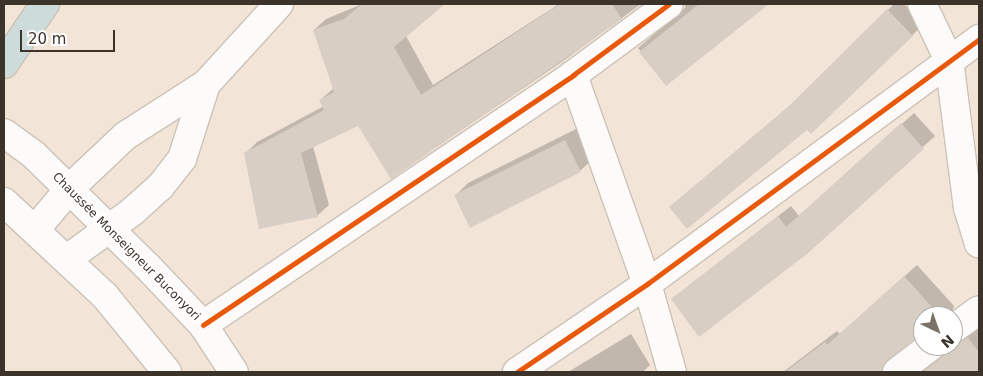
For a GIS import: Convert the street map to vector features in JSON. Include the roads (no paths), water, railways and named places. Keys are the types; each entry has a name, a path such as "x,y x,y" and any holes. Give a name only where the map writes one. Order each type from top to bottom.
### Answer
{"highway":[{"path":"4,64 45,4"}],"street":[{"path":"35,230 69,189 125,136 206,84 279,4"},
{"path":"203,325 573,75 669,4"},
{"path":"922,4 934,24 949,60 968,208 979,244"},
{"path":"517,372 647,284 979,39"},
{"path":"573,75 647,284 672,372"},
{"path":"67,259 109,229 160,186 182,159 206,84"},
{"name":"Chaussée Monseigneur Buconyori","path":"4,133 34,155 203,325 234,372"},
{"path":"4,202 105,296 167,372"},
{"path":"963,322 979,310"},
{"path":"897,372 918,356"}]}
